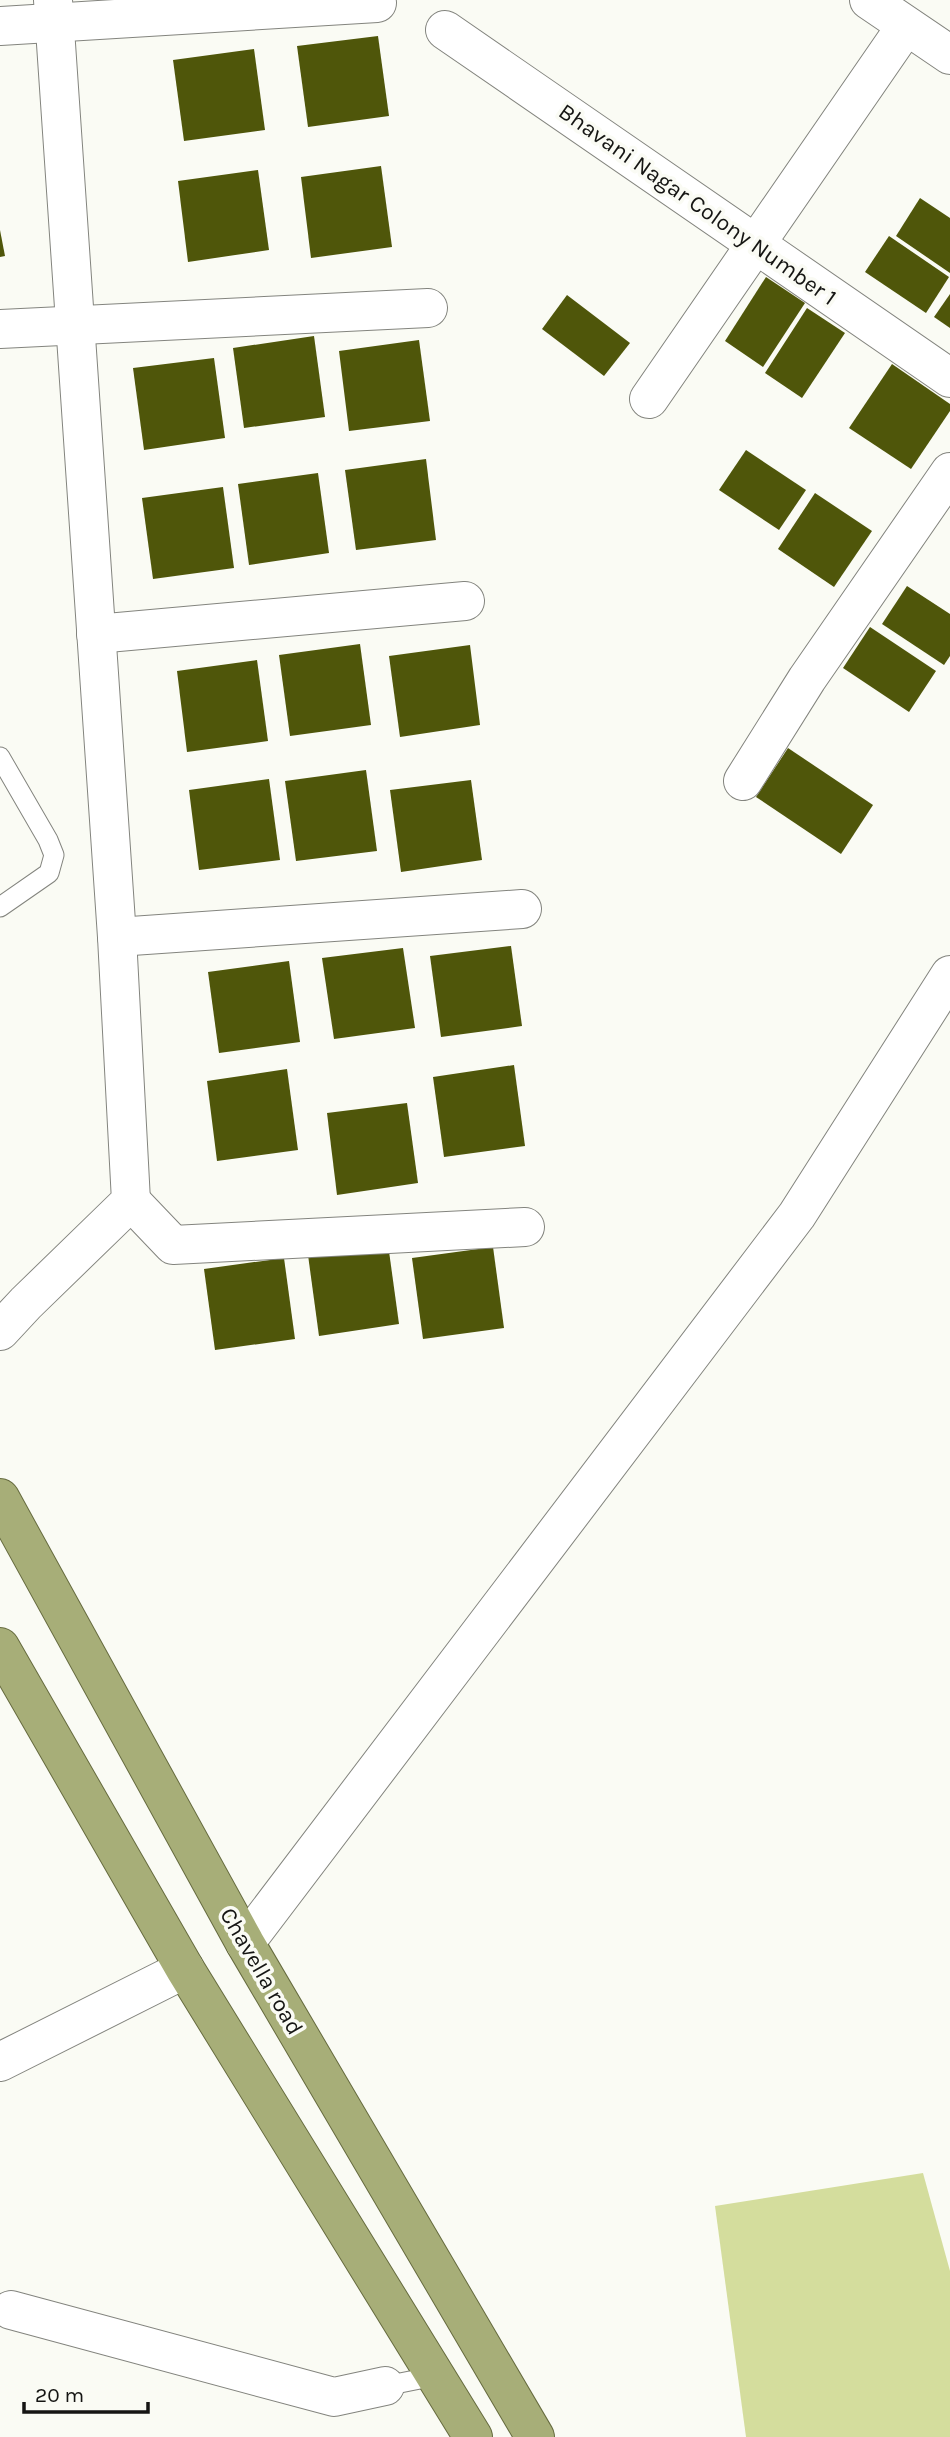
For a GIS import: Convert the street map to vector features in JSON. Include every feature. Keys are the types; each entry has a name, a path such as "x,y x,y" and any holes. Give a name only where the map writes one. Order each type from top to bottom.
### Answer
{"highway":[{"name":"Chavella road","path":"0,1499 245,1943 535,2437"},
{"path":"0,1647 185,1969 473,2437"}],"street":[{"path":"869,0 950,55"},
{"path":"0,26 54,11 377,3"},
{"path":"54,11 117,937 131,1202 173,1245 525,1227"},
{"path":"649,399 906,26"},
{"name":"Bhavani Nagar Colony Number 1","path":"445,30 950,378"},
{"path":"0,329 428,309"},
{"path":"743,781 807,679 950,472"},
{"path":"96,634 465,601"},
{"path":"117,937 522,909"},
{"path":"245,1943 797,1215 950,975"},
{"path":"0,1331 131,1202"},
{"path":"0,2062 185,1969"},
{"path":"4,2317 334,2396 385,2386"}],"lane":[{"path":"0,757 54,855 49,873 0,906"},
{"path":"385,2386 435,2376"}],"green space":[{"path":"923,2173 950,2271 950,2437 746,2437 715,2206"}],"building":[{"path":"378,36 389,116 308,127 297,46"},
{"path":"254,49 265,130 184,141 173,60"},
{"path":"381,166 392,247 311,258 301,177"},
{"path":"258,170 269,250 188,262 178,181"},
{"path":"920,198 950,218 950,273 896,236"},
{"path":"0,230 5,256 0,257"},
{"path":"889,236 949,277 926,313 865,272"},
{"path":"766,277 805,303 763,367 725,341"},
{"path":"950,294 950,328 934,317"},
{"path":"567,295 630,343 604,376 542,329"},
{"path":"807,308 845,333 802,398 765,373"},
{"path":"314,336 325,417 244,428 233,348"},
{"path":"419,340 430,421 349,431 339,351"},
{"path":"214,358 225,438 144,450 133,368"},
{"path":"892,364 950,404 950,411 911,469 849,428"},
{"path":"746,450 806,490 779,530 719,490"},
{"path":"426,459 436,540 356,550 345,470"},
{"path":"318,473 329,553 249,565 238,484"},
{"path":"223,487 234,568 153,579 142,498"},
{"path":"815,493 872,531 834,587 778,549"},
{"path":"907,586 950,614 950,656 944,665 882,624"},
{"path":"870,627 936,671 909,712 843,668"},
{"path":"360,644 371,725 290,736 279,655"},
{"path":"470,645 480,725 400,737 389,656"},
{"path":"257,660 268,741 187,752 177,671"},
{"path":"788,748 873,805 841,854 756,797"},
{"path":"366,770 377,851 296,861 285,781"},
{"path":"269,779 280,860 199,870 189,790"},
{"path":"471,780 482,860 401,872 390,790"},
{"path":"511,946 522,1026 441,1037 430,956"},
{"path":"403,948 415,1028 334,1039 322,958"},
{"path":"289,961 300,1042 219,1053 208,972"},
{"path":"514,1065 525,1146 444,1157 433,1077"},
{"path":"287,1069 298,1150 217,1161 207,1081"},
{"path":"407,1103 418,1183 337,1195 327,1113"},
{"path":"388,1244 399,1324 319,1336 308,1255"},
{"path":"493,1247 504,1328 423,1339 412,1258"},
{"path":"284,1258 295,1339 215,1350 204,1269"}]}
